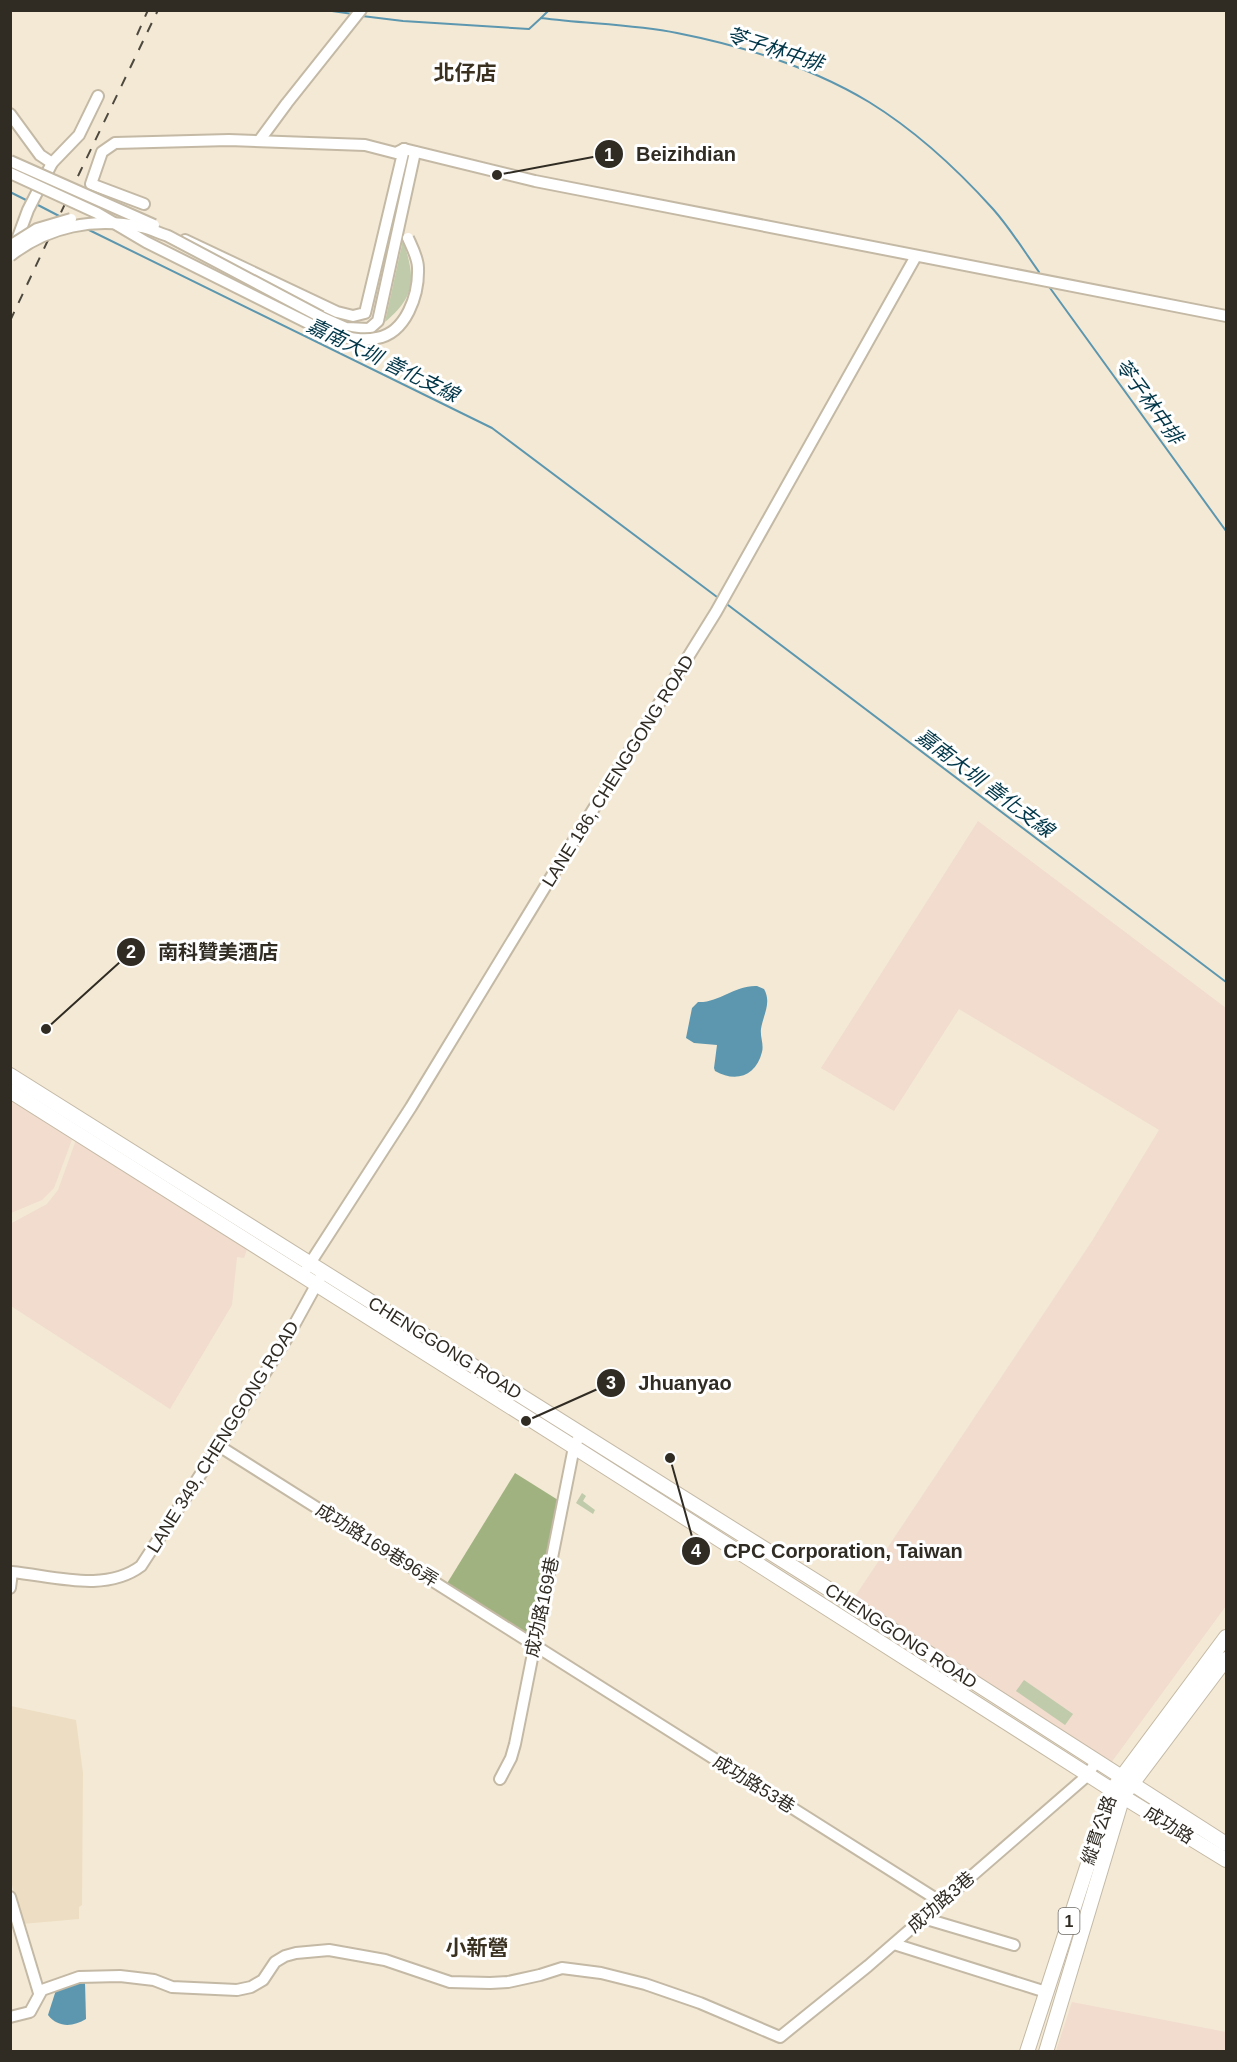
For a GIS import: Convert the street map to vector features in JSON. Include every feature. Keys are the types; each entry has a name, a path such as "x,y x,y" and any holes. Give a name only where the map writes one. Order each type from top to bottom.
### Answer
{"main road":[{"name":"CHENGGONG ROAD","path":"10,1075 1126,1780"},
{"name":"CHENGGONG ROAD","path":"10,1091 1117,1793"},
{"name":"縱貫公路","path":"1027,2052 1117,1793 1227,1636"},
{"name":"縱貫公路","path":"1126,1780 1227,1659"},
{"name":"成功路","path":"1126,1780 1227,1844"},
{"name":"縱貫公路","path":"1046,2052 1117,1793"},
{"name":"成功路","path":"1117,1793 1227,1860"}],"street":[{"path":"259,141 361,10"},
{"path":"10,256 12,245 52,163 79,135 98,96"},
{"path":"10,114 40,155 52,163"},
{"path":"144,204 91,184 102,152 114,143 259,141 364,144 396,153 409,150 536,181 1227,316"},
{"path":"10,256 28,243 64,228 86,224 142,227 168,236 321,317 346,328 369,329 381,316 401,214 409,150"},
{"path":"10,161 157,226 337,312 353,316 365,313 409,150"},
{"path":"10,173 97,213 146,242 326,332 353,339 378,338 388,333 398,327 412,305 418,267 401,214"},
{"path":"10,230 28,210"},
{"path":"12,245 37,229 77,218 122,218 157,226"},
{"name":"LANE 186, CHENGGONG ROAD","path":"302,1276 411,1107 716,612 916,256"},
{"name":"LANE 349, CHENGGONG ROAD","path":"10,1588 12,1572 104,1582 133,1572 147,1559 287,1338 315,1284 324,1272"},
{"name":"成功路169巷","path":"500,1779 513,1751 574,1447 581,1434"},
{"name":"成功路169巷96弄","path":"219,1446 534,1643 698,1750"},
{"name":"成功路53巷","path":"698,1750 941,1902"},
{"name":"成功路3巷","path":"39,1993 45,1988 73,1978 108,1976 154,1980 172,1987 244,1989 262,1980 275,1962 282,1957 296,1953 328,1950 385,1960 450,1982 508,1982 562,1968 601,1973 645,1984 690,2000 780,2037 894,1944 1088,1775 1096,1761"},
{"path":"10,1897 39,1993 30,2012 10,2017"},
{"path":"923,1918 1014,1945"},
{"path":"894,1944 1046,1992"}],"shaded area":[{"path":"978,821 1226,1008 1226,1606 1108,1767 854,1598 1092,1241 1159,1130 959,1009 894,1111 821,1068"},
{"path":"10,1098 73,1137 54,1188 42,1200 11,1213"},
{"path":"76,1140 247,1249 244,1258 237,1257 232,1305 170,1409 11,1306 10,1224 47,1204 58,1190"},
{"path":"11,1706 76,1720 83,1773 82,1905 79,1907 79,1919 22,1924 11,1881"},
{"path":"1072,2002 1226,2032 1226,2051 1056,2051"}],"green space":[{"path":"403,240 410,265 410,285 403,303 385,322"},
{"path":"515,1473 558,1500 529,1637 446,1585"},
{"path":"582,1493 586,1496 583,1501 595,1510 593,1514 576,1503"},
{"path":"1024,1680 1073,1714 1065,1725 1016,1691"}],"water":[{"path":"757,986 764,989 767,999 761,1029 762,1049 759,1060 750,1072 744,1075 738,1077 723,1075 714,1068 717,1045 694,1043 686,1038 692,1008 698,1002 713,1000 741,988"},
{"path":"85,1982 86,2019 76,2024 66,2025 56,2022 48,2015 56,1990"}],"waterway":[{"name":"苓子林中排","path":"325,10 353,14"},
{"path":"541,18 549,10"},
{"name":"苓子林中排","path":"362,16 403,21 529,29 541,18 643,28 727,44 800,68 869,102 903,125 935,151 993,209 1039,272"},
{"name":"嘉南大圳 善化支線","path":"10,192 28,201"},
{"name":"嘉南大圳 善化支線","path":"36,204 63,218"},
{"name":"嘉南大圳 善化支線","path":"87,229 492,428 717,597"},
{"name":"苓子林中排","path":"1050,288 1226,531"},
{"name":"嘉南大圳 善化支線","path":"728,605 1226,982"}],"railway":[{"path":"137,35 148,10"},
{"path":"10,321 158,10"}],"place":[{"name":"Beizihdian","path":"497,175"},
{"name":"南科贊美酒店","path":"46,1029"},
{"name":"Jhuanyao","path":"526,1421"},
{"name":"CPC Corporation, Taiwan","path":"670,1458"}],"district":[{"name":"北仔店","path":"465,73"},
{"name":"小新營","path":"477,1948"}]}
